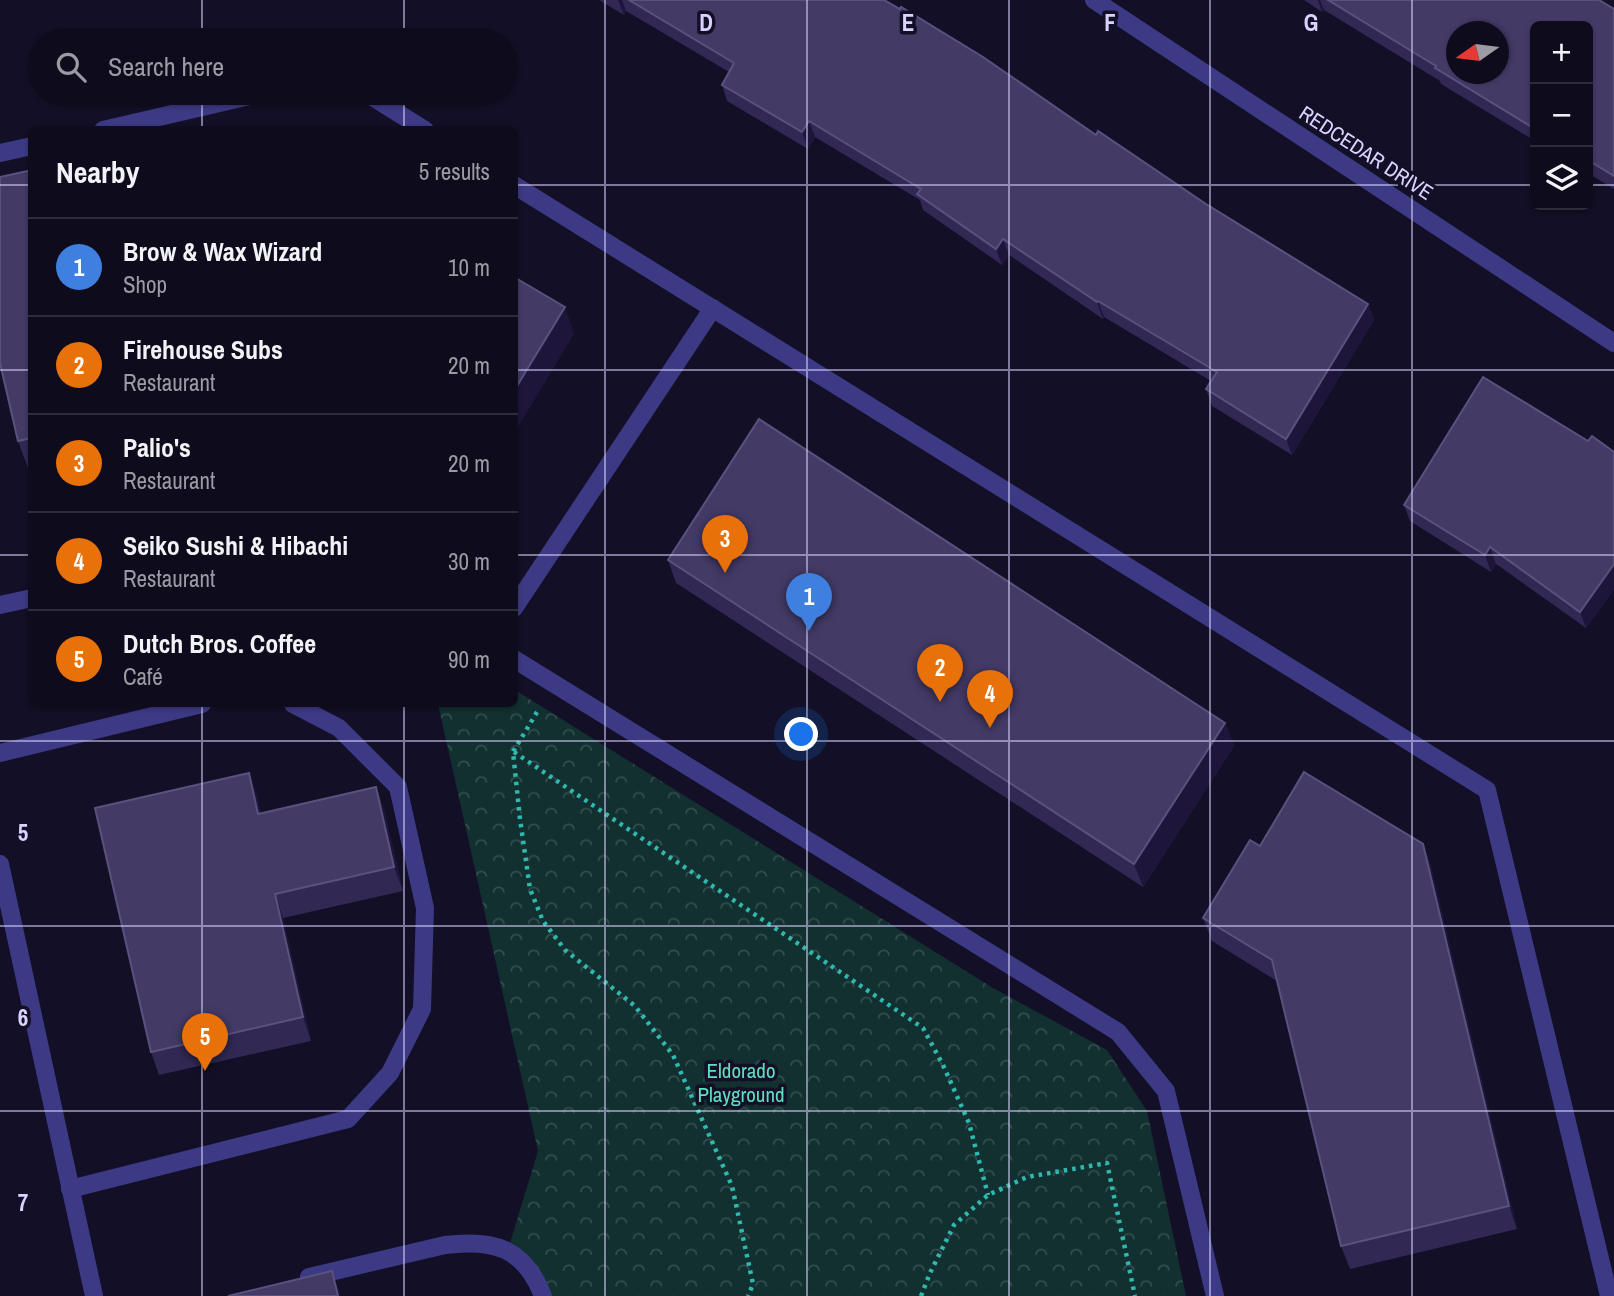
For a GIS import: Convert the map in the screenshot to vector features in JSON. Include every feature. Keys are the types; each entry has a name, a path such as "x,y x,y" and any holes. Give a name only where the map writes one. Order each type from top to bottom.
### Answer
{"street":[{"name":"REDCEDAR DRIVE","path":"1094,0 1614,343"},
{"path":"120,126 210,105"},
{"path":"385,105 419,126"},
{"path":"0,153 28,147"},
{"path":"518,187 1487,790 1609,1296"},
{"path":"518,602 713,308"},
{"path":"0,606 28,599"},
{"path":"518,661 1118,1032 1166,1091 1215,1296"},
{"path":"0,753 190,707"},
{"path":"70,1189 348,1119 390,1073 422,1009 425,908 398,787 339,728 299,707"},
{"path":"0,864 94,1296"},
{"path":"298,1280 445,1245 484,1243 505,1250 522,1260 532,1272 543,1296"}],"path":[{"path":"555,684 513,752 530,889 543,921 565,950 635,1006 673,1055 732,1186 753,1284 748,1296"},
{"path":"513,752 923,1028 969,1123 988,1195"},
{"path":"921,1296 929,1273 954,1225 988,1195 1027,1177 1107,1163 1135,1296"}],"green space":[{"name":"Eldorado Playground","path":"518,692 993,988 1107,1050 1147,1111 1186,1296 535,1296 510,1243 538,1151 439,707 518,707"}],"building":[{"path":"629,0 884,0 900,9 901,7 983,57 1096,135 1098,131 1206,204 1368,304 1286,439 1206,389 1217,372 1097,302 1003,239 996,249 917,194 921,189 809,121 802,132 722,85 734,63"},
{"path":"1328,0 1599,0 1614,9 1614,176 1593,163 1593,21 1530,21 1530,126 1461,84 1509,84 1509,21 1446,21 1446,75 1435,68 1436,66"},
{"path":"28,171 28,439 18,441 0,363 0,177"},
{"path":"518,279 565,307 518,384"},
{"path":"1483,377 1588,441 1592,436 1614,452 1614,564 1580,612 1490,547 1485,555 1404,505"},
{"path":"759,419 1225,723 1134,864 668,560"},
{"path":"1304,772 1423,844 1509,1206 1341,1246 1272,960 1203,918 1250,840 1260,846"},
{"path":"249,773 258,814 376,787 394,867 275,894 303,1017 151,1052 95,808"},
{"path":"332,1271 338,1296 228,1296"}],"place":[{"name":"Palio's","path":"725,573"},
{"name":"Brow & Wax Wizard","path":"809,631"},
{"name":"Firehouse Subs","path":"940,702"},
{"name":"Seiko Sushi & Hibachi","path":"990,728"},
{"name":"Dutch Bros. Coffee","path":"205,1071"}]}
